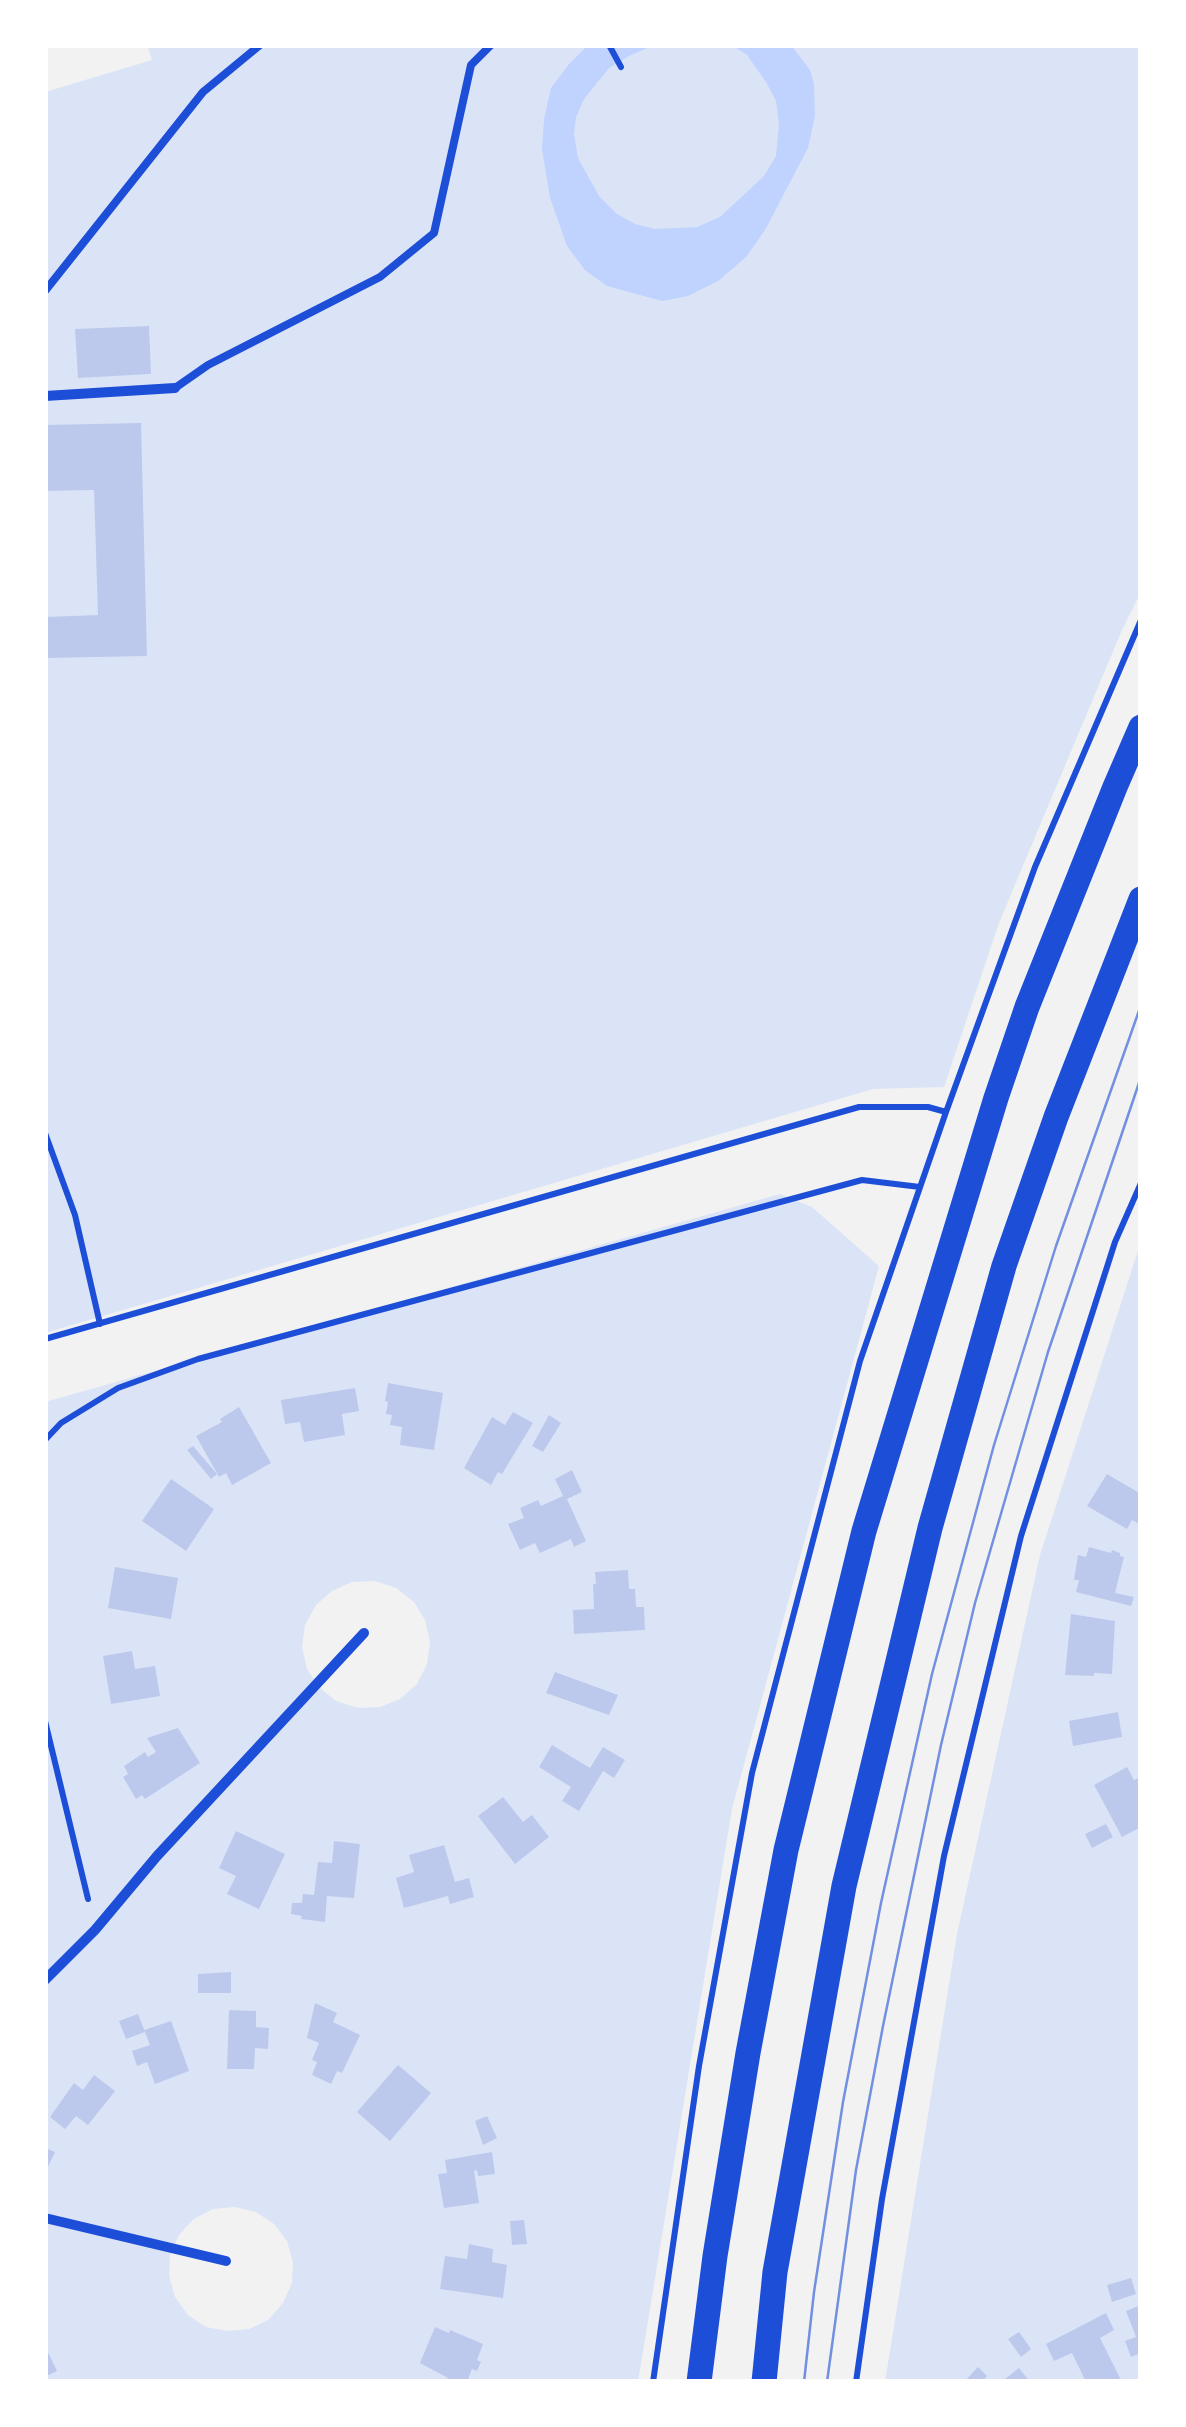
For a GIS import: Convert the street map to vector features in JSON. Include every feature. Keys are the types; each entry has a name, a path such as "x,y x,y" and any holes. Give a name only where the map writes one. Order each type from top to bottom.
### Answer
{"main road":[{"path":"699,2382 730,2164 786,1850 864,1530 1021,1026 1141,727"},
{"path":"764,2382 775,2272 844,1886 930,1528 1004,1266 1056,1117 1141,899"}],"street":[{"path":"45,396 175,388"},
{"path":"45,1980 364,1633"},
{"path":"45,2218 226,2260"}],"lane":[{"path":"45,291 204,92 260,45"},
{"path":"175,388 208,365 380,276 434,233 470,65 491,45"}],"path":[{"path":"608,45 620,67"},
{"path":"45,1339 859,1107 928,1107 946,1112"},
{"path":"45,1132 76,1215 100,1324"},
{"path":"45,1440 61,1423 118,1388 198,1359 862,1180 920,1187"},
{"path":"856,2382 882,2199 948,1838 1021,1536 1115,1242 1141,1183"},
{"path":"45,1720 95,1930"}],"shaded area":[{"path":"147,45 1141,45 1141,592 999,923 944,1087 873,1089 45,1333 45,92 152,60"},
{"path":"780,1194 812,1207 879,1266 732,1809 638,2382 45,2382 45,1402","holes":["375,1581 396,1588 414,1602 425,1620 430,1642 427,1664 417,1684 400,1699 380,1707 358,1708 336,1701 319,1687 307,1669 302,1647 305,1625 316,1605 332,1591 352,1582","235,2207 256,2212 274,2224 287,2241 293,2262 292,2283 283,2303 268,2320 249,2329 227,2331 206,2327 188,2315 175,2297 169,2276 170,2255 179,2235 194,2219 213,2209"]},
{"path":"1141,1241 1141,2382 885,2382 957,1934 1040,1555"}],"water":[{"path":"588,45 654,45 609,68 584,99 574,134 578,158 599,196 617,214 655,229 697,227 720,217 764,176 776,156 776,101 747,55 732,45 791,45 810,70 815,116 808,148 765,230 746,257 718,281 688,296 662,301 607,286 585,270 567,246 550,198 542,149 544,119 551,88"}],"building":[{"path":"149,326 151,374 78,378 75,329"},
{"path":"141,423 147,656 45,658 45,617 98,615 94,490 45,491 45,425"},
{"path":"388,1383 443,1393 434,1450 400,1445 402,1427 390,1425 392,1415 386,1414"},
{"path":"355,1388 359,1411 342,1414 345,1435 304,1442 300,1422 285,1424 281,1400"},
{"path":"239,1407 271,1463 232,1485 226,1473 219,1477 196,1436"},
{"path":"513,1412 533,1423 491,1485 464,1468 492,1417 505,1425"},
{"path":"549,1415 561,1423 543,1452 532,1446"},
{"path":"193,1446 217,1474 211,1479 187,1450"},
{"path":"572,1470 582,1492 567,1499 586,1541 574,1547 571,1539 540,1553 535,1543 520,1550 508,1524 524,1518 520,1508 538,1500 541,1506 563,1496 555,1479"},
{"path":"1107,1474 1141,1494 1141,1525 1132,1520 1127,1529 1087,1506"},
{"path":"171,1479 214,1509 186,1551 142,1521"},
{"path":"1089,1547 1111,1553 1112,1550 1124,1557 1115,1593 1134,1597 1131,1606 1076,1592 1078,1555 1086,1557"},
{"path":"115,1567 178,1578 171,1619 108,1608"},
{"path":"628,1570 629,1589 635,1589 636,1607 644,1607 645,1630 574,1634 573,1610 594,1609 595,1572"},
{"path":"1071,1614 1115,1621 1112,1674 1065,1675"},
{"path":"132,1651 135,1669 155,1666 160,1696 111,1704 103,1656"},
{"path":"555,1672 618,1695 609,1715 546,1693"},
{"path":"1118,1712 1122,1737 1073,1746 1069,1721"},
{"path":"178,1728 200,1763 145,1799 142,1795 136,1799 123,1777 128,1774 124,1766 145,1752 148,1757 156,1752 147,1738"},
{"path":"552,1745 590,1768 603,1747 625,1760 614,1778 603,1771 579,1811 562,1801 571,1787 539,1767"},
{"path":"1127,1767 1134,1780 1141,1777 1141,1827 1122,1837 1094,1785"},
{"path":"503,1797 523,1822 532,1815 549,1837 515,1864 478,1816"},
{"path":"1106,1824 1113,1837 1092,1848 1085,1834"},
{"path":"236,1831 285,1854 259,1909 227,1894 236,1876 219,1868"},
{"path":"334,1841 360,1844 354,1898 327,1896 325,1922 291,1914 292,1903 302,1903 303,1894 314,1895 318,1862 332,1863"},
{"path":"444,1845 455,1882 469,1878 474,1897 450,1904 448,1896 404,1908 396,1878 414,1872 409,1855"},
{"path":"231,1972 231,1993 198,1993 198,1974"},
{"path":"315,2003 337,2013 333,2022 360,2035 342,2073 337,2071 331,2084 312,2075 317,2062 312,2060 319,2043 307,2038"},
{"path":"229,2010 256,2011 256,2027 269,2028 268,2049 255,2048 254,2069 227,2069"},
{"path":"138,2014 145,2032 126,2039 119,2021"},
{"path":"171,2021 189,2071 155,2084 147,2062 137,2066 132,2051 150,2045 144,2030"},
{"path":"398,2065 431,2093 390,2141 357,2112"},
{"path":"94,2075 115,2091 88,2125 76,2116 65,2129 50,2117 74,2083 83,2090"},
{"path":"487,2116 497,2138 483,2145 475,2121"},
{"path":"45,2148 55,2152 45,2173"},
{"path":"492,2152 495,2174 478,2176 474,2171 479,2203 444,2208 438,2174 447,2173 445,2160"},
{"path":"524,2220 527,2244 512,2245 510,2221"},
{"path":"469,2244 493,2249 492,2262 507,2265 503,2298 440,2289 445,2256 467,2259"},
{"path":"1131,2278 1136,2294 1112,2302 1107,2285"},
{"path":"1141,2305 1141,2353 1131,2357 1125,2341 1136,2337 1126,2311"},
{"path":"1106,2313 1114,2330 1100,2338 1122,2382 1086,2382 1072,2353 1054,2361 1046,2344"},
{"path":"435,2327 483,2344 477,2360 481,2362 477,2371 472,2369 467,2382 446,2382 448,2378 420,2363"},
{"path":"1019,2332 1031,2349 1021,2357 1008,2339"},
{"path":"45,2346 57,2371 45,2377"},
{"path":"978,2367 987,2376 982,2382 964,2382"},
{"path":"1019,2368 1030,2382 1001,2382"}],"tram line":[{"path":"804,2382 843,2102 881,1903 932,1674 994,1445 1056,1246 1141,1005"},
{"path":"827,2382 856,2170 883,2026 941,1745 975,1603 1048,1352 1141,1077"}]}
